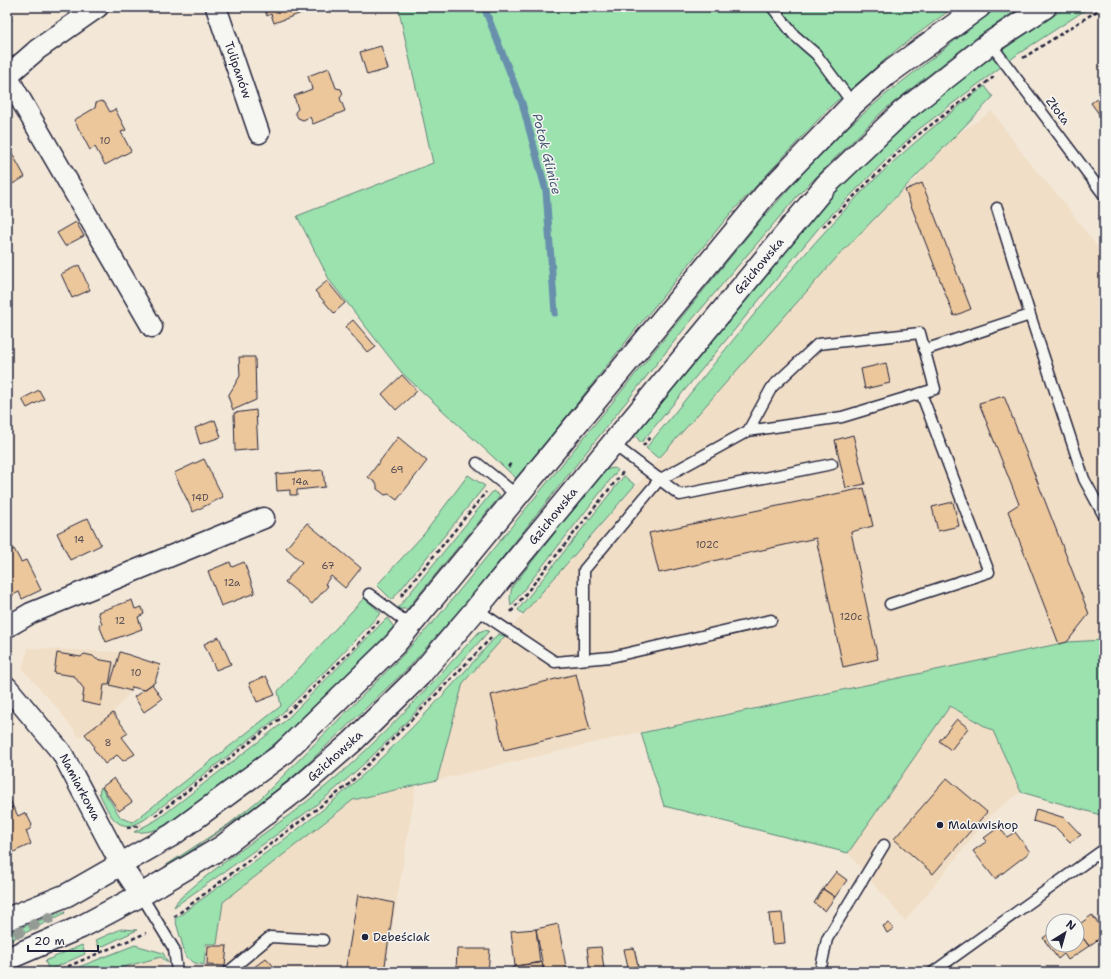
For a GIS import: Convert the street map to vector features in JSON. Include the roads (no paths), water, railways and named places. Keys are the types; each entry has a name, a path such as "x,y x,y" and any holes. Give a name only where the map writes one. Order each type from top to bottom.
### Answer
{"street":[{"path":"98,7 38,49 7,76 152,327"},
{"name":"Tulipanów","path":"216,7 260,133"},
{"path":"7,919 67,895 172,835 281,755 395,644 765,195 853,104 886,75 979,7"},
{"name":"Gzichowska","path":"7,959 81,927 141,895 222,847 299,788 352,742 419,676 826,185 902,112 990,43 1045,7"},
{"path":"7,627 31,613 264,518"},
{"name":"Namiarkowa","path":"7,687 62,753 121,865 141,895"}],"lane":[{"path":"772,7 794,35 816,54 853,104"},
{"name":"Złota","path":"990,43 1104,195"},
{"path":"997,208 1030,315 1084,479 1104,516"},
{"path":"924,350 1030,315"},
{"path":"584,659 584,570 659,480 748,431 842,417 935,389 920,333 818,344 772,387 748,431"},
{"path":"890,604 989,572 921,393"},
{"path":"612,444 680,495 832,464"},
{"path":"477,463 517,495"},
{"path":"368,594 410,626"},
{"path":"476,609 555,662 611,657 771,620"},
{"path":"820,972 827,939 884,845"},
{"path":"933,972 1103,850"},
{"path":"141,895 174,948 177,972"},
{"path":"228,972 270,937 323,940"}],"waterway":[{"name":"Potok Glinice","path":"484,7 522,103 546,191 555,313"}],"place":[{"name":"Malawishop","path":"940,825"},
{"name":"Debeściak","path":"365,937"}]}
